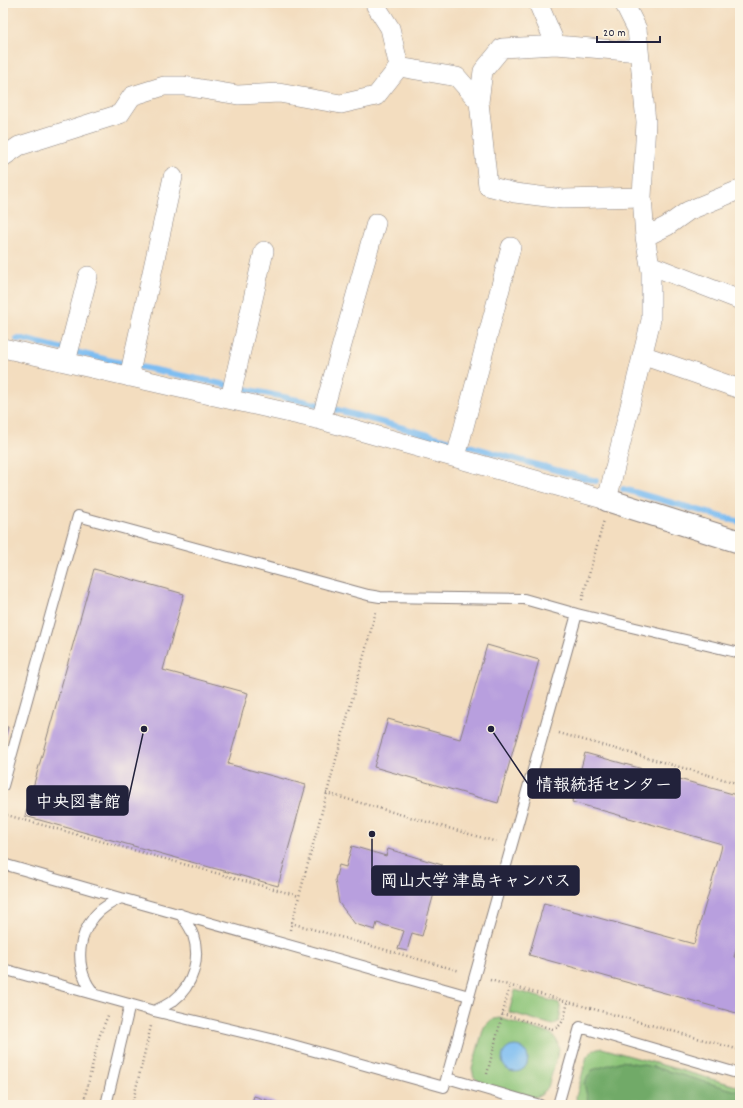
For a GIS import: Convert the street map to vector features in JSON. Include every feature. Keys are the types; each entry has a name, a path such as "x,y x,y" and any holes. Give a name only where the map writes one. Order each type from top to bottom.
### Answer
{"street":[{"path":"375,3 390,28 399,67"},
{"path":"538,3 556,45"},
{"path":"609,500 651,320 650,265 645,237 642,197 646,122 637,29 624,3"},
{"path":"639,52 556,45 502,48 483,71 479,102 488,186 515,193 563,200 642,197"},
{"path":"399,67 456,77 479,102"},
{"path":"3,157 19,146 120,114 132,96 164,86 184,86 238,95 279,93 341,104 376,96 399,67"},
{"path":"131,369 173,177"},
{"path":"645,237 667,226 688,211 740,190"},
{"path":"323,412 376,223"},
{"path":"458,448 511,247"},
{"path":"232,391 264,250"},
{"path":"650,265 740,300"},
{"path":"68,354 88,276"},
{"path":"3,348 68,354 323,412 458,448 609,500 740,542"},
{"path":"642,355 740,389"}],"lane":[{"path":"3,786 78,516 368,595 380,597 524,599 577,614 740,653"},
{"path":"3,969 154,1011 270,1039 444,1087 577,614"},
{"path":"3,864 469,996"},
{"path":"94,994 86,981 81,968 80,949 84,932 94,917 107,905 121,898"},
{"path":"154,1011 175,1000 187,987 194,971 197,953 193,935 188,924 180,914"},
{"path":"106,1105 130,1004"},
{"path":"558,1105 580,1027 740,1074"},
{"path":"447,1078 540,1105"}],"path":[{"path":"577,614 609,500"},
{"path":"286,944 380,597"},
{"path":"545,729 740,784"},
{"path":"326,793 512,846"},
{"path":"3,814 164,856 299,896"},
{"path":"291,923 740,1050"},
{"path":"483,1088 510,985"},
{"path":"83,1105 99,1037 114,1000"},
{"path":"502,1014 553,1028 558,1027 562,1023 568,1002"},
{"path":"132,1105 154,1011"}],"green space":[{"path":"515,990 559,1003 561,1010 559,1021 553,1025 509,1012"},
{"path":"499,1018 552,1034 557,1041 559,1049 548,1087 541,1095 532,1098 481,1084 474,1077 472,1068 484,1027 491,1020"},
{"path":"602,1048 740,1087 740,1105 577,1105 576,1097 587,1056 594,1050"},
{"path":"622,1061 654,1067 740,1092 740,1105 597,1105 588,1101 584,1083 592,1070"}],"water":[{"path":"515,1046 524,1050 528,1059 524,1068 515,1072 506,1068 502,1059 506,1050"}],"building":[{"path":"94,569 184,594 163,670 248,693 228,764 306,785 278,886 25,816"},
{"path":"487,645 539,660 498,803 374,767 388,719 460,739"},
{"path":"3,726 8,727 3,745"},
{"path":"585,753 740,796 740,935 734,957 740,958 740,1014 529,955 544,903 694,944 721,850 722,844 572,802"},
{"path":"352,846 386,856 388,849 442,865 422,936 412,933 407,951 398,949 404,931 377,923 375,930 355,924 339,903 335,880 339,865 346,867"},
{"path":"254,1096 283,1105 251,1105"}],"waterway":[{"path":"17,339 23,339 108,360 312,403 596,481"},
{"path":"623,489 740,522"}],"place":[{"name":"中央図書館","path":"144,729"},
{"name":"情報統括センター","path":"491,729"},
{"name":"岡山大学 津島キャンパス","path":"372,834"}]}
